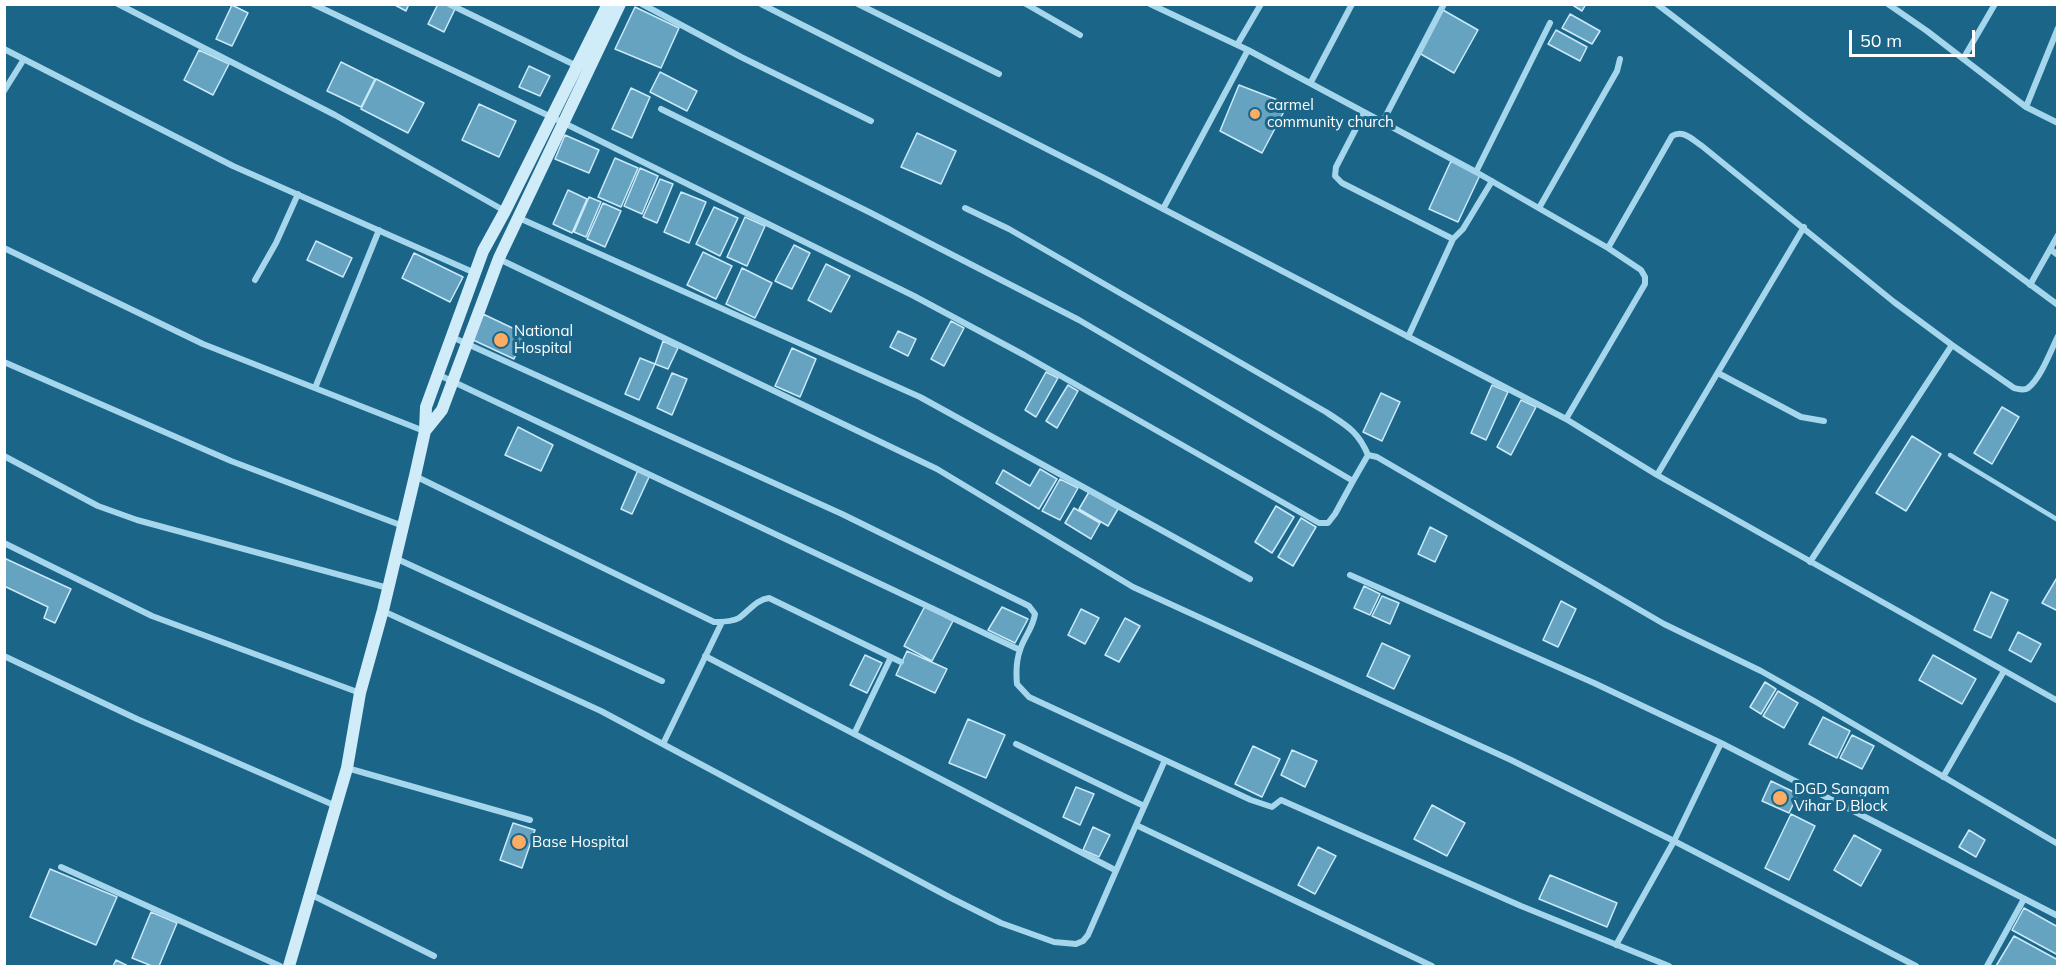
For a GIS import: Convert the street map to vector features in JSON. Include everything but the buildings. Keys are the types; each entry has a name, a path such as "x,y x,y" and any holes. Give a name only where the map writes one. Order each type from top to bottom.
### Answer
{"street":[{"path":"118,4 335,115 505,211"},
{"path":"313,4 552,117 914,296 1024,355 1319,524 1328,523 1335,514 1368,455"},
{"path":"449,4 577,67"},
{"path":"289,966 347,768 360,693 383,610 425,432 426,407 483,251 608,4"},
{"path":"425,432 442,410 499,258 620,4"},
{"path":"642,4 741,57 871,121"},
{"path":"761,4 1163,209 1566,419 1657,475 2058,701"},
{"path":"858,4 999,74"},
{"path":"1026,4 1080,36"},
{"path":"1150,4 1311,82 1382,123 1492,181 1608,248 1641,270 1646,281 1566,419"},
{"path":"1238,45 1261,4"},
{"path":"1311,82 1352,4"},
{"path":"1382,123 1444,4"},
{"path":"1657,4 1808,120 2058,305"},
{"path":"1888,4 2026,107 2058,123"},
{"path":"1963,58 1995,4"},
{"path":"1476,172 1550,22"},
{"path":"2026,107 2058,28"},
{"path":"4,49 233,166 476,273"},
{"path":"1163,209 1248,50"},
{"path":"4,91 24,59"},
{"path":"1539,208 1617,71 1620,59"},
{"path":"661,109 1079,320 1353,481"},
{"path":"1364,113 1336,167 1335,176 1342,183 1452,239"},
{"path":"1608,248 1672,136 1683,133 1804,227 1894,302 2014,388 2028,388 2039,374 2058,336"},
{"path":"1408,337 1452,239 1463,229 1492,181"},
{"path":"255,279 276,243 298,194"},
{"path":"965,208 1009,229 1326,412 1348,426 1362,440 1368,455 1377,458 1664,624 1761,671 1816,702 2058,844"},
{"path":"519,218 920,397 1250,579"},
{"path":"1657,475 1804,227"},
{"path":"315,388 379,230"},
{"path":"2030,285 2058,235"},
{"path":"4,248 203,344 425,432"},
{"path":"2050,249 2058,255"},
{"path":"499,258 937,469 1133,587 1511,760 1916,966"},
{"path":"452,337 842,514 1029,606 1035,614 1034,622 1020,651 1016,671 1017,684 1029,697 1251,800 1272,807 1281,800 1521,906 1669,966"},
{"path":"1810,562 1952,345"},
{"path":"4,362 231,460 403,526"},
{"path":"1718,373 1801,417 1824,421"},
{"path":"439,375 1020,651"},
{"path":"4,456 98,506 137,520 388,588"},
{"path":"415,476 714,622 738,618 763,598 769,598 901,662"},
{"path":"4,543 153,616 360,693"},
{"path":"395,558 662,681"},
{"path":"1350,575 1594,683 1722,743 2058,916"},
{"path":"383,610 601,711 1001,923 1067,945 1083,940 1092,929 1115,870 1165,760"},
{"path":"663,744 722,622"},
{"path":"4,656 137,719 336,806"},
{"path":"705,656 1115,870"},
{"path":"854,734 891,657"},
{"path":"1943,777 2004,671"},
{"path":"1616,945 1674,841 1722,743"},
{"path":"1016,744 1144,806"},
{"path":"347,768 530,820"},
{"path":"1136,825 1432,966"},
{"path":"61,867 280,966"},
{"path":"309,894 435,956"},
{"path":"1987,966 2024,898"}],"lane":[{"path":"1950,455 2058,520"}],"place":[{"name":"carmel community church","path":"1255,114"},
{"name":"National Hospital","path":"501,340"},
{"name":"DGD Sangam Vihar D Block","path":"1780,798"},
{"name":"Base Hospital","path":"519,842"}]}
